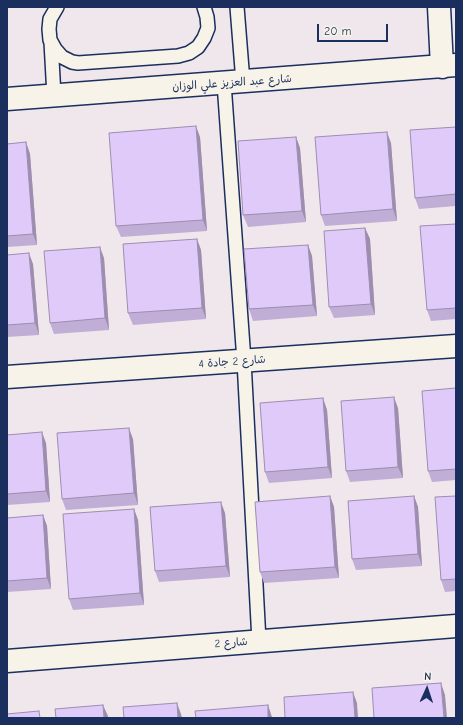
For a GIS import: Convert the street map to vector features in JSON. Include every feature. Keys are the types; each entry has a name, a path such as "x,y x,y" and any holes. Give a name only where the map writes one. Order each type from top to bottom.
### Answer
{"street":[{"path":"439,7 449,66"},
{"name":"شارع عبد العزيز علي الوزان","path":"7,99 449,66"},
{"name":"شارع 2 جادة 4","path":"7,377 456,346"},
{"name":"شارع 2","path":"7,660 456,626"}],"lane":[{"path":"54,96 49,29 50,19 57,7"},
{"path":"50,40 62,57 78,63 178,56 189,53 198,47 204,38 208,28 204,7"},
{"path":"237,7 233,82 244,361 259,641"}],"building":[{"path":"196,126 203,220 116,226 109,133"},
{"path":"456,127 456,194 415,198 410,130"},
{"path":"387,132 393,209 321,215 315,137"},
{"path":"296,137 302,211 243,215 238,141"},
{"path":"26,142 33,234 7,236 7,144"},
{"path":"456,224 456,308 427,310 420,226"},
{"path":"365,228 371,304 329,307 324,231"},
{"path":"197,239 202,308 128,313 123,244"},
{"path":"308,245 313,305 249,309 244,249"},
{"path":"100,247 105,318 50,323 44,251"},
{"path":"29,253 35,323 7,325 7,255"},
{"path":"456,388 456,469 428,471 422,391"},
{"path":"394,397 398,467 346,471 341,401"},
{"path":"323,398 328,467 265,472 260,403"},
{"path":"129,428 134,493 62,499 57,433"},
{"path":"42,432 46,491 7,494 7,435"},
{"path":"330,496 335,567 260,572 255,502"},
{"path":"414,496 418,554 352,559 348,501"},
{"path":"456,496 456,579 441,580 435,497"},
{"path":"221,502 226,566 155,571 150,507"},
{"path":"134,509 140,593 69,599 63,514"},
{"path":"43,515 47,578 7,581 7,518"},
{"path":"441,683 444,718 374,718 372,688"},
{"path":"353,692 355,718 285,718 284,697"},
{"path":"177,703 178,718 124,718 123,707"},
{"path":"103,705 104,718 56,718 55,709"},
{"path":"268,705 268,718 196,718 195,711"},
{"path":"39,711 40,718 7,718 7,714"}]}
